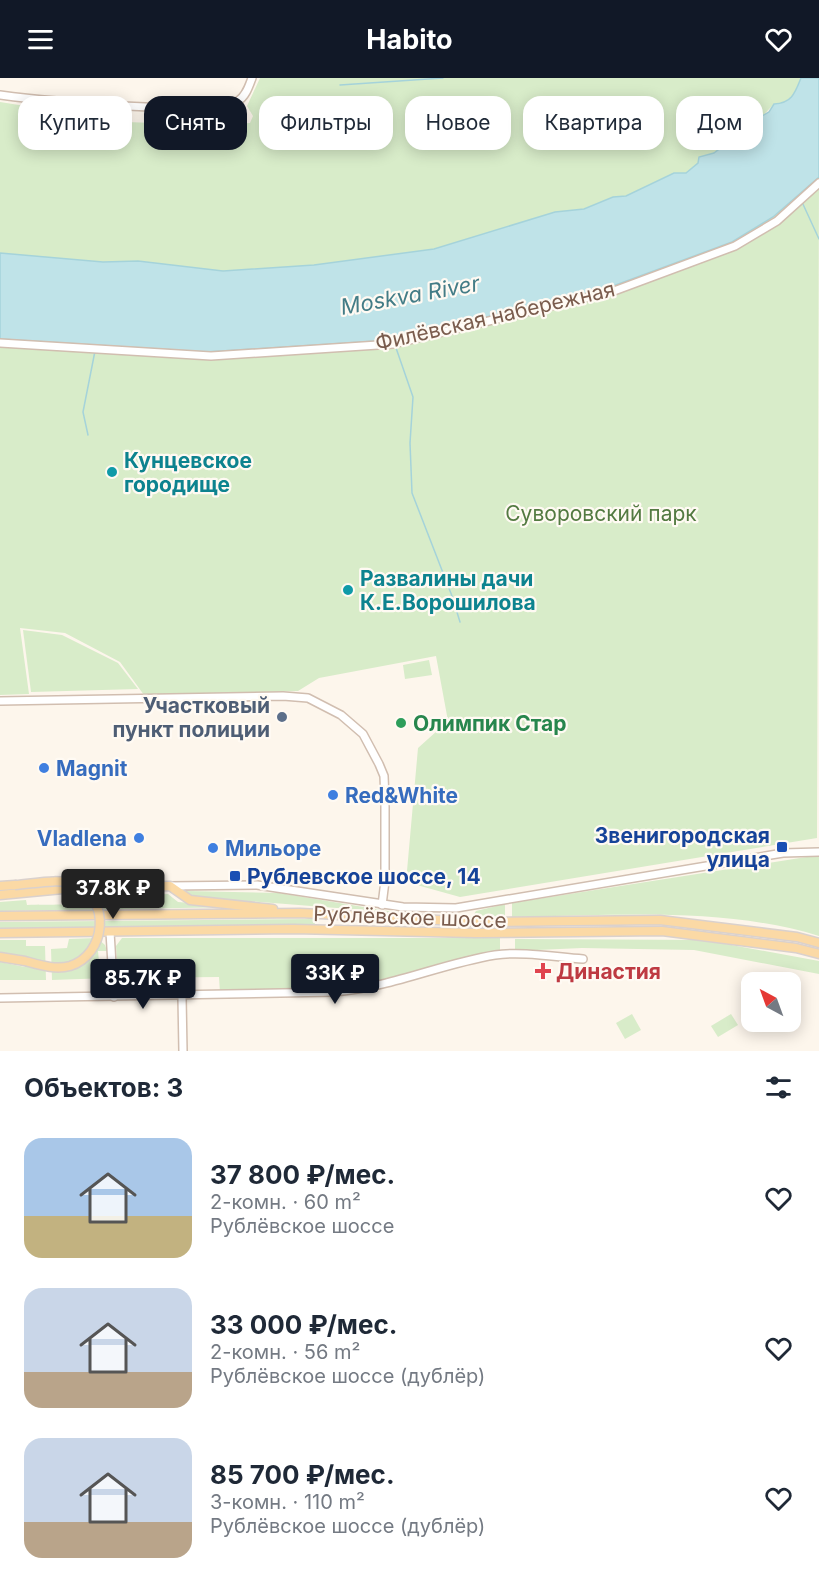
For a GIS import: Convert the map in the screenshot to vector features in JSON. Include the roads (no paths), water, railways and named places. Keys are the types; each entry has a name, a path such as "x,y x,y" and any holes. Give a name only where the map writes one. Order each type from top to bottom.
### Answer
{"main road":[{"path":"0,886 61,882 73,884 88,894 98,906 100,916 99,935 93,949 84,958 59,968 0,957"},
{"path":"0,895 84,887 170,886 190,900 300,913"},
{"name":"Рублёвское шоссе","path":"0,916 300,913 477,922 660,920 797,937 819,943"},
{"name":"Рублёвское шоссе","path":"0,933 293,929 476,933 662,931 773,944 819,954"}],"street":[{"path":"0,95 124,106 199,107 237,102 245,95 252,78"},
{"name":"Филёвская набережная","path":"0,343 211,356 393,344 614,291 735,246 777,220 819,183"},
{"path":"0,701 283,696 308,698 341,715 363,734 384,776 385,881 382,905"},
{"path":"170,886 257,885 382,905 456,908 783,853 819,852"},
{"path":"110,932 114,997"},
{"path":"0,998 182,997 367,989 498,955 583,959"},
{"path":"182,997 183,1051"}],"water":[{"name":"Moskva River","path":"801,78 819,78 819,177 773,217 732,242 613,286 392,340 206,352 0,339 0,253 103,262 138,261 223,271 314,265 434,249 555,212 584,209 613,197 626,196 674,173 686,173 698,163 699,157 718,150 763,150 763,115 769,112 774,104 785,102 795,93"}],"waterway":[{"path":"340,85 443,78"},
{"path":"802,202 819,239"},
{"path":"395,345 413,397 410,443 412,493 460,622"},
{"path":"88,435 83,412 95,351"}],"place":[{"name":"Кунцевское городище","path":"112,472"},
{"name":"Развалины дачи К.Е.Ворошилова","path":"348,590"},
{"name":"Участковый пункт полиции","path":"282,717"},
{"name":"Олимпик Стар","path":"401,723"},
{"name":"Magnit","path":"44,768"},
{"name":"Red&White","path":"333,795"},
{"name":"Vladlena","path":"139,838"},
{"name":"Звенигородская улица","path":"782,847"},
{"name":"Мильоре","path":"213,848"},
{"name":"Рублевское шоссе, 14","path":"235,876"},
{"name":"Династия","path":"543,971"}],"park label":[{"name":"Суворовский парк","path":"601,513"}]}
